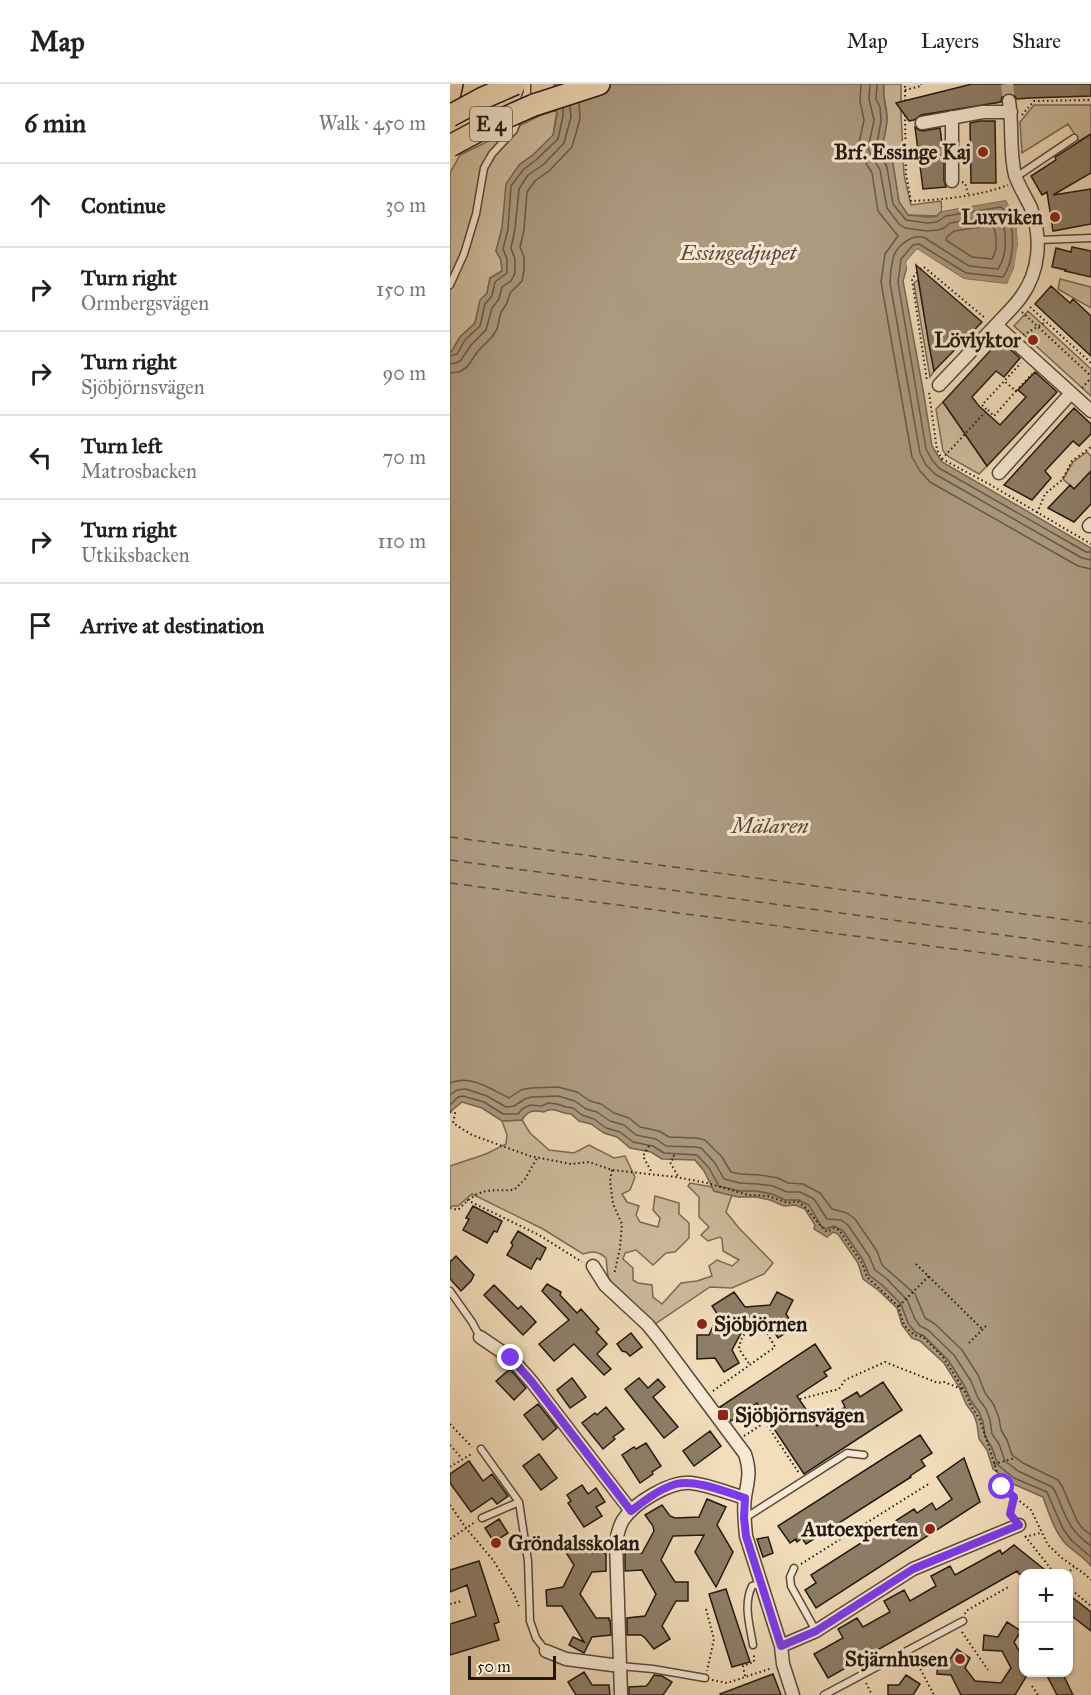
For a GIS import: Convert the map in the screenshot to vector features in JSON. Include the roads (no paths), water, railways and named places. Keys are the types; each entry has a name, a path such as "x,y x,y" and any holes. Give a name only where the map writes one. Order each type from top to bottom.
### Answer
{"highway":[{"path":"450,93 452,84"},
{"name":"E 4","path":"450,116 515,84"},
{"name":"E 4","path":"450,146 534,105 599,84"}],"street":[{"path":"922,123 983,112 1012,111 1013,181 1032,210 1039,240 1037,259 1028,286 1021,298 993,323 939,385"},
{"path":"952,117 952,182"},
{"path":"993,323 1076,391 1091,411"},
{"path":"999,473 1076,391"},
{"path":"593,1266 605,1285 648,1325 746,1454 749,1467 744,1518 746,1536 794,1695"},
{"path":"480,1337 511,1358 532,1382 631,1511"},
{"path":"621,1695 616,1543 623,1521 631,1511 664,1488 677,1483 691,1483 745,1498"},
{"path":"781,1646 816,1631 913,1569 1019,1525"},
{"path":"546,1651 566,1659 620,1666"}],"lane":[{"path":"450,285 464,254 476,214 484,168 492,154 514,130 527,92 527,84"},
{"path":"1013,181 1074,138"},
{"path":"1039,240 1091,238"},
{"path":"450,1291 480,1337"},
{"path":"478,1450 519,1502 528,1561 530,1621 536,1638 546,1651"},
{"path":"744,1518 847,1453 864,1455"},
{"path":"482,1518 519,1502"},
{"path":"794,1568 789,1577 790,1586 816,1631"},
{"path":"753,1645 747,1604 752,1586 761,1583"},
{"path":"824,1695 960,1623"},
{"path":"620,1666 705,1678"}],"water":[{"name":"Mälaren","path":"554,84 884,84 887,118 882,148 893,164 899,202 908,215 937,216 942,211 1006,200 1015,221 1018,231 1018,252 1007,284 964,279 917,249 906,262 903,281 932,446 942,462 1091,548 1091,1566 1062,1539 1052,1522 1043,1497 1011,1483 993,1469 987,1450 979,1439 974,1415 944,1363 920,1341 912,1338 902,1325 897,1308 863,1279 858,1263 838,1234 833,1232 827,1237 814,1229 815,1225 805,1209 795,1205 784,1206 756,1197 738,1197 714,1191 704,1171 695,1160 662,1159 651,1152 630,1148 617,1137 604,1133 591,1124 579,1121 571,1114 554,1110 534,1111 522,1120 502,1121 482,1108 462,1102 450,1112 450,354 460,337 475,323 480,300 487,293 490,278 502,271 501,260 496,251 502,228 506,184 519,165 553,135 557,115"}],"tunnel":[{"path":"1007,84 1009,101"}],"place":[{"name":"Brf. Essinge Kaj","path":"983,152"},
{"name":"Luxviken","path":"1055,217"},
{"name":"Lövlyktor","path":"1033,340"},
{"name":"Sjöbjörnen","path":"702,1324"},
{"name":"Sjöbjörnsvägen","path":"723,1415"},
{"name":"Autoexperten","path":"930,1529"},
{"name":"Gröndalsskolan","path":"496,1543"},
{"name":"Stjärnhusen","path":"960,1659"}],"water label":[{"name":"Essingedjupet","path":"738,252"}]}
